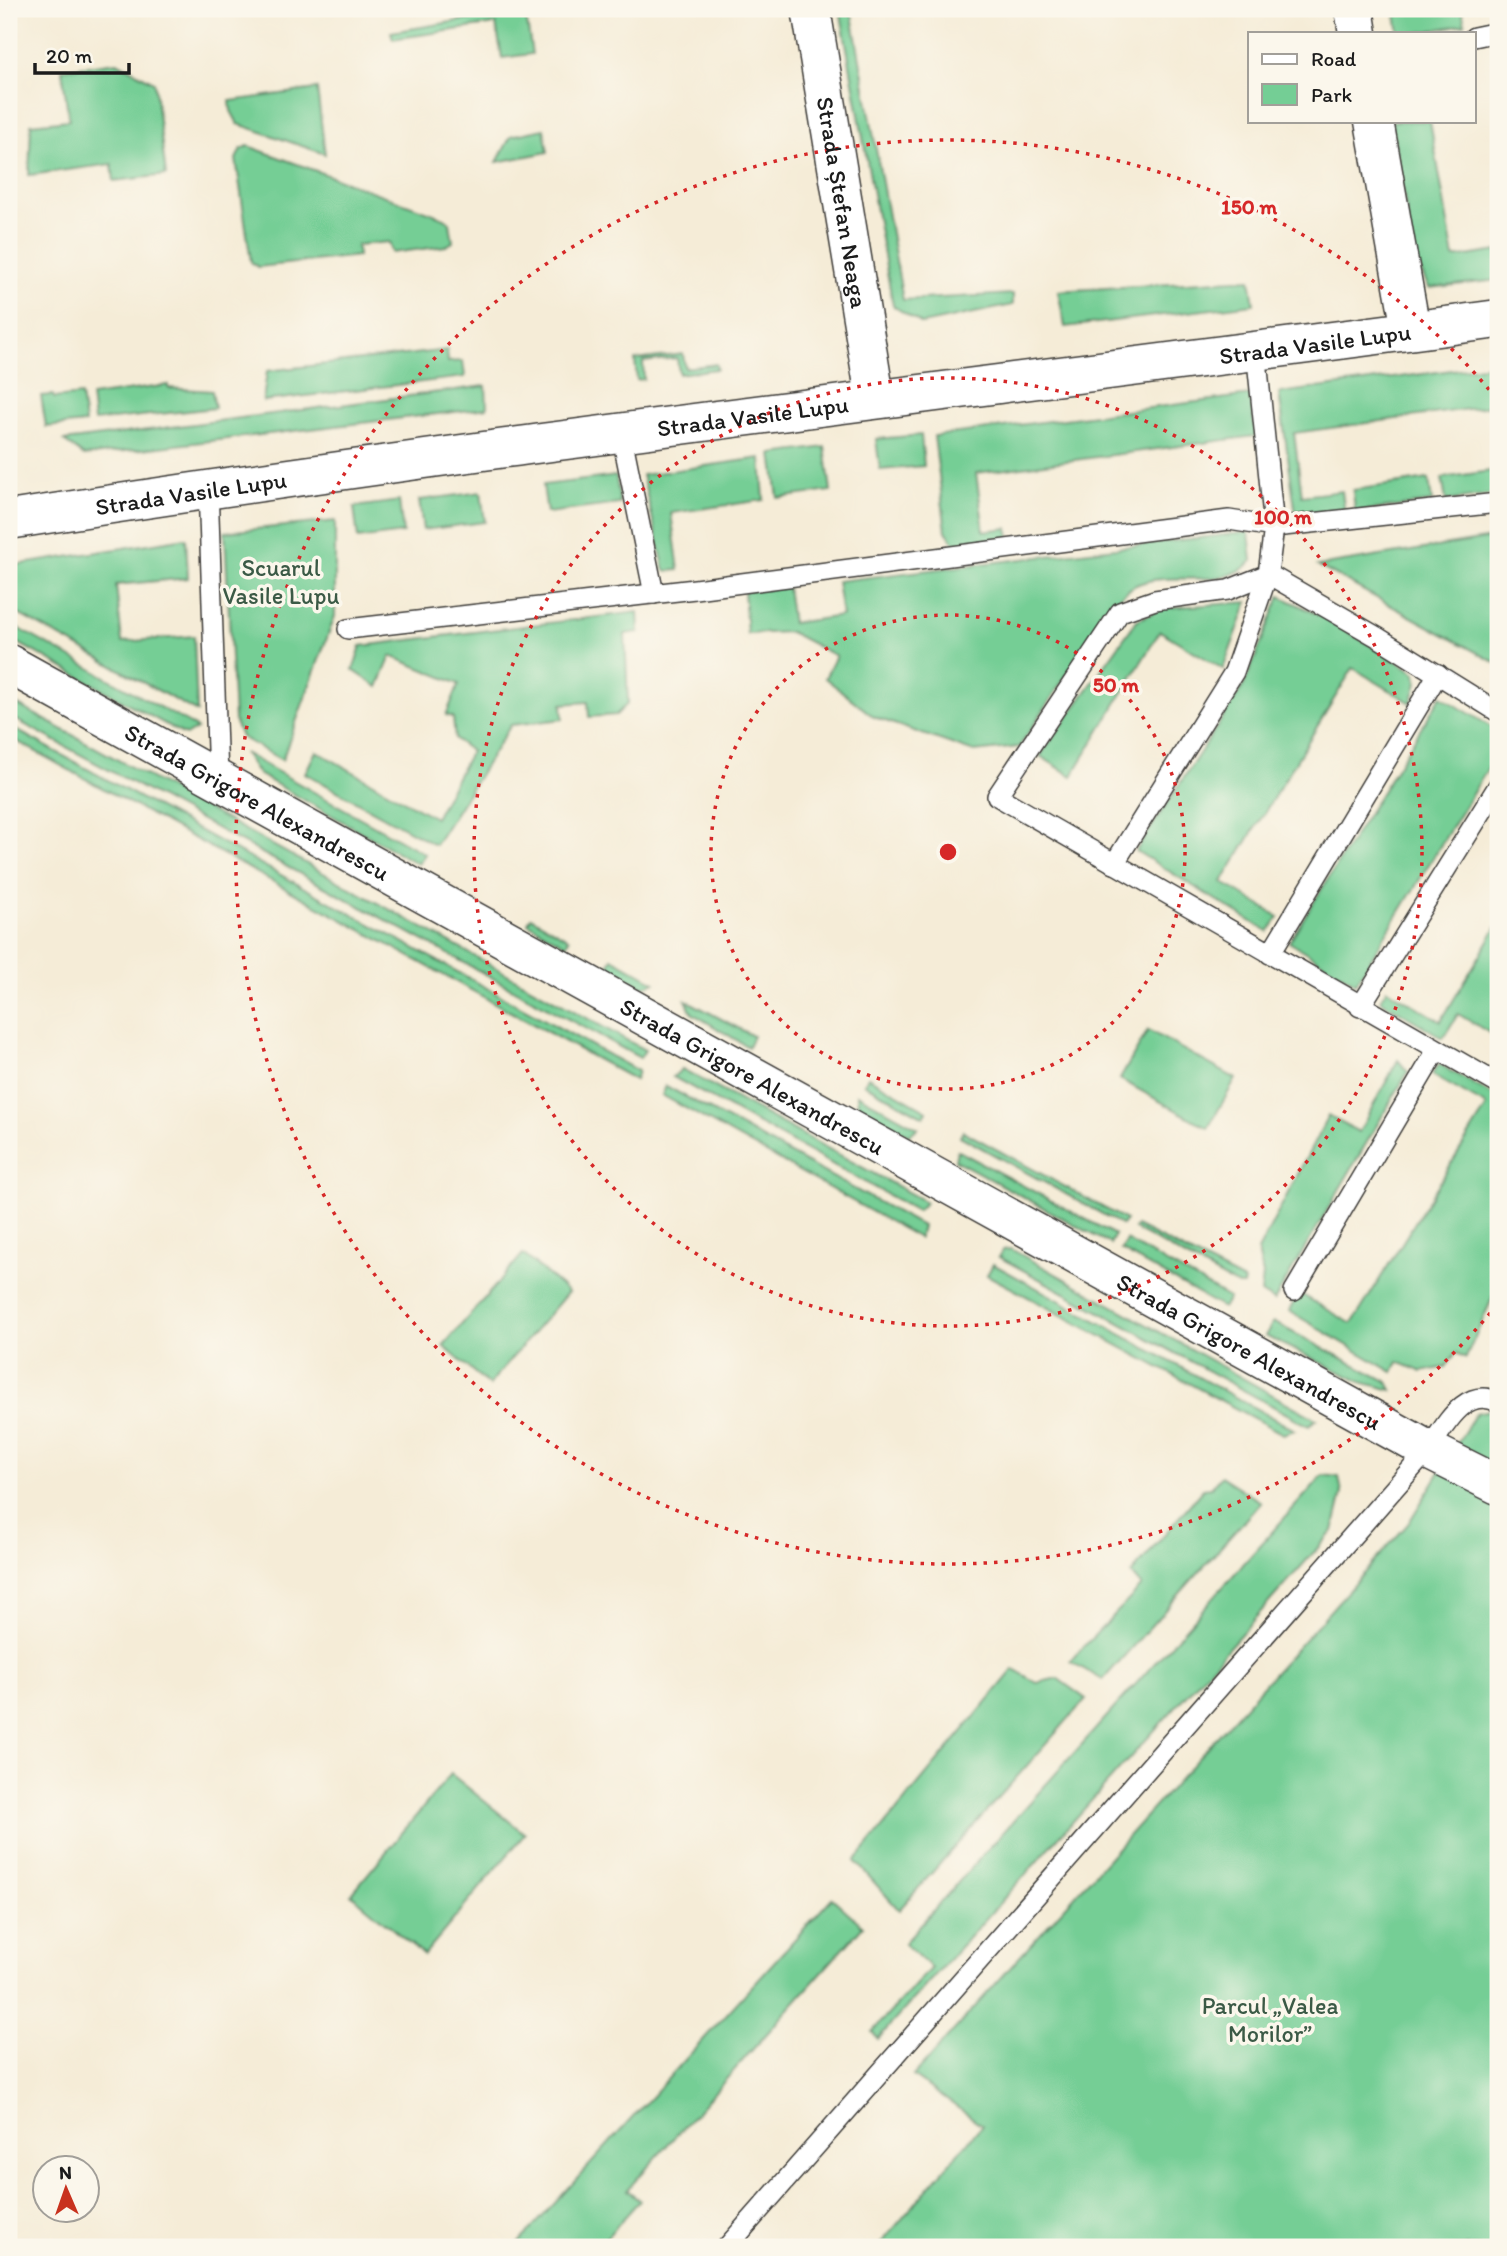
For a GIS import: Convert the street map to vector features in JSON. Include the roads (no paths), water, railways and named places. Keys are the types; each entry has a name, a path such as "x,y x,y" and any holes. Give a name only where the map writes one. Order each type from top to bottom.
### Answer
{"street":[{"name":"Strada Ștefan Neaga","path":"811,9 875,397"},
{"path":"1354,9 1359,32"},
{"path":"1374,122 1411,330"},
{"name":"Strada Vasile Lupu","path":"9,520 208,487 875,397 1498,319"},
{"name":"Strada Grigore Alexandrescu","path":"9,664 1427,1450 1498,1485"}],"lane":[{"path":"1476,37 1498,32"},
{"path":"1114,864 1234,672 1268,574 1274,527 1256,350"},
{"path":"621,432 654,594"},
{"path":"208,487 218,778"},
{"path":"348,629 654,594 1222,521 1274,527 1498,503"},
{"path":"1268,574 1498,712"},
{"path":"1268,574 1228,590 1155,600 1120,612 997,796 1498,1084"},
{"path":"1270,954 1438,674"},
{"path":"1360,1007 1498,786"},
{"path":"1294,1291 1437,1050"},
{"path":"727,2247 1468,1400 1485,1397 1498,1402"}],"park label":[{"name":"Scuarul Vasile Lupu","path":"281,581"},
{"name":"Parcul „Valea Morilor”","path":"1270,2019"}]}
